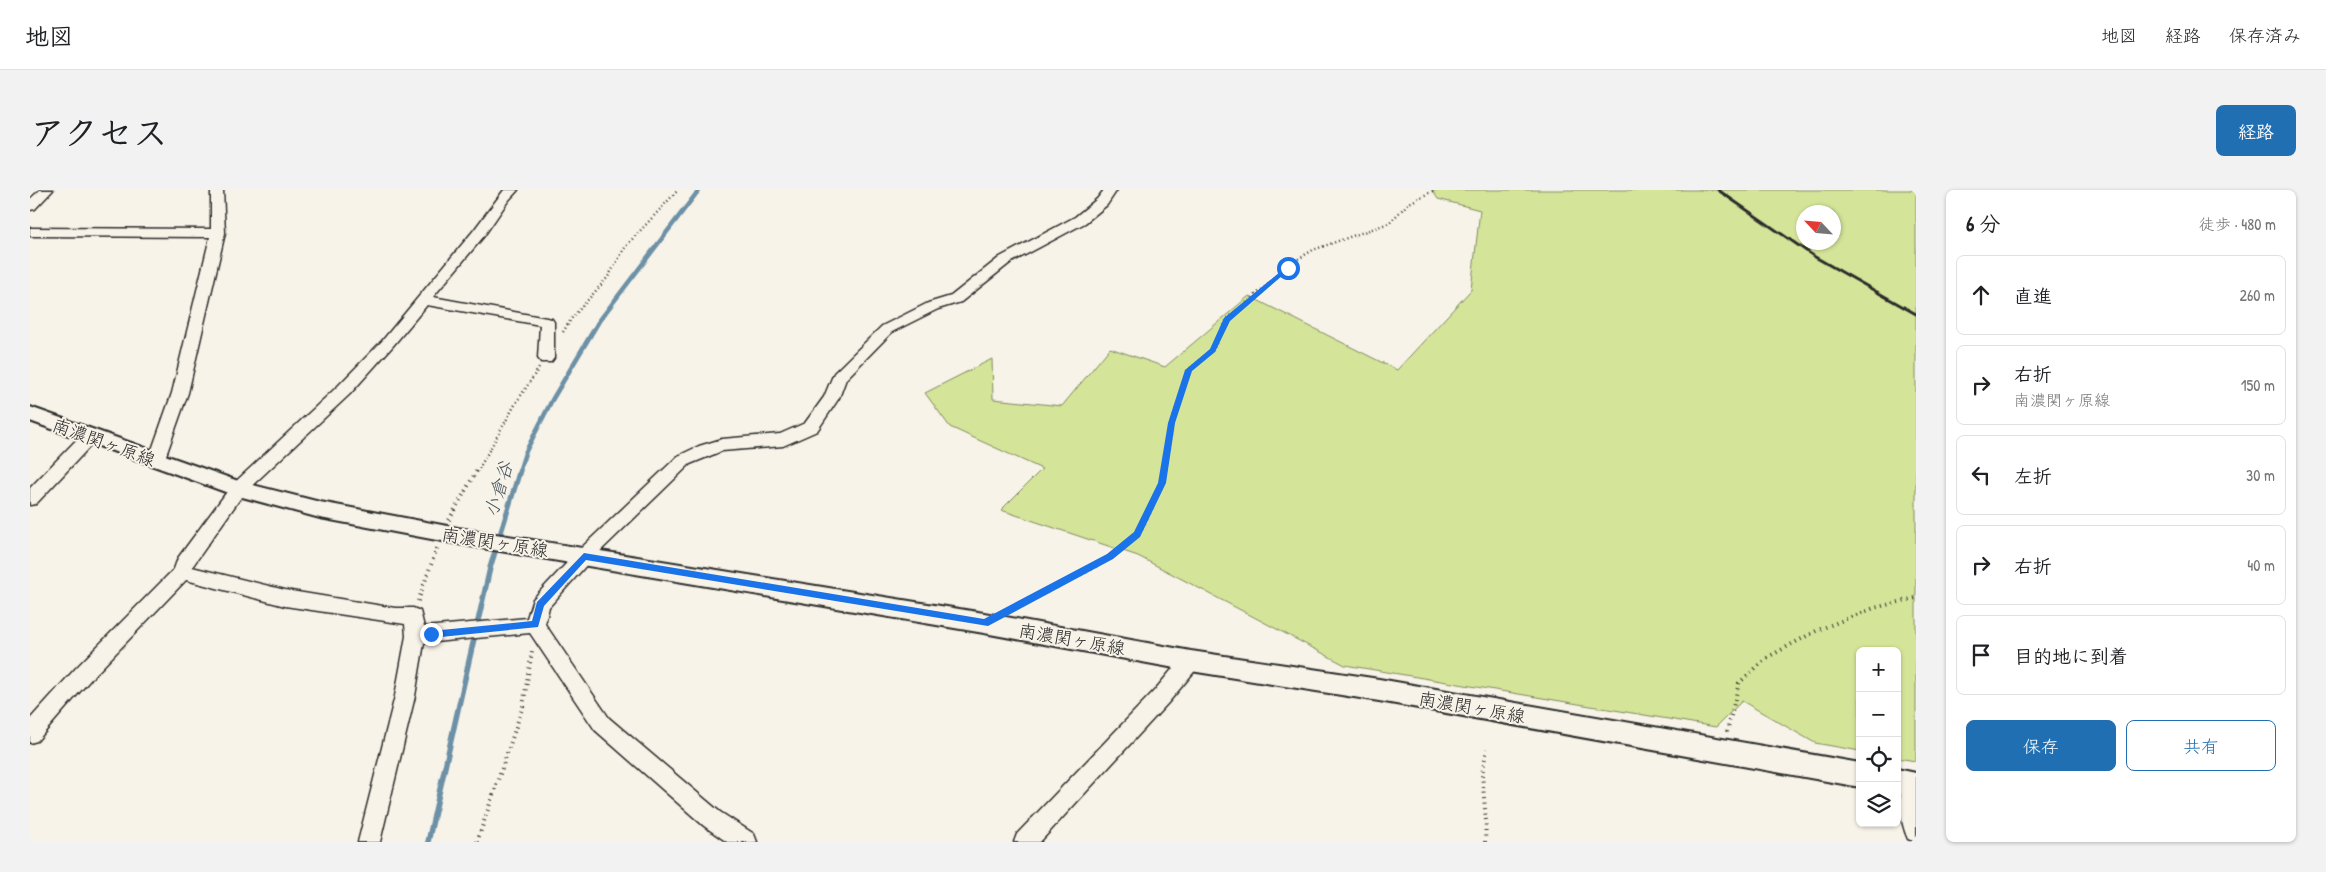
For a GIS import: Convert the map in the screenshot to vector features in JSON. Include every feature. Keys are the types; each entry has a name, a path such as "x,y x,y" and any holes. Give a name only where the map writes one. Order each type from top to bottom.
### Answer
{"main road":[{"name":"南濃関ヶ原線","path":"30,414 156,461 238,488 320,510 450,535 984,623 1191,661 1389,692 1856,774"}],"street":[{"path":"30,206 47,190"},
{"path":"156,461 180,393 218,232 217,190"},
{"path":"30,734 83,674 182,572 184,563 238,488 344,390 387,344 479,233 503,198 512,190"},
{"path":"533,628 540,604 584,556 684,460 714,447 783,440 811,427 831,398 839,377 887,329 933,306 956,299 1005,260 1080,220 1102,202 1111,190"},
{"path":"30,232 218,232"},
{"path":"423,300 548,322 546,358"},
{"path":"30,499 89,437"},
{"path":"182,572 285,598 395,616 420,629 533,628"},
{"path":"533,628 602,724 712,819 746,842"},
{"path":"369,842 420,629"},
{"path":"1025,842 1191,661"},
{"path":"1909,783 1916,832"}],"path":[{"path":"984,623 1110,556 1137,534 1162,483 1172,423 1188,370 1213,350 1227,320 1298,259 1313,250 1389,223 1409,204 1422,195 1435,190"},
{"path":"420,629 450,535"},
{"path":"1722,751 1739,683 1768,657 1818,630 1874,608 1916,598"},
{"path":"477,842 523,706 532,650 533,628"},
{"path":"1485,842 1486,821 1482,774 1487,749"}],"green space":[{"path":"1432,190 1916,190 1916,761 1901,759 1901,647 1856,647 1856,750 1815,743 1742,701 1716,727 1345,665 1138,556 1001,510 1042,469 950,427 925,393 992,359 993,399 1062,406 1110,348 1165,367 1249,296 1397,370 1471,290 1480,210 1438,199"}],"waterway":[{"name":"小倉谷","path":"519,472 525,453 552,400 599,321 699,190"},
{"name":"小倉谷","path":"428,842 490,568 520,470"}],"railway":[{"path":"1718,190 1815,257 1916,314"}],"route":[{"path":"431,634 535,625 540,604 584,556 984,623 1110,556 1137,534 1162,483 1172,423 1188,370 1213,350 1227,320 1288,268"}]}
